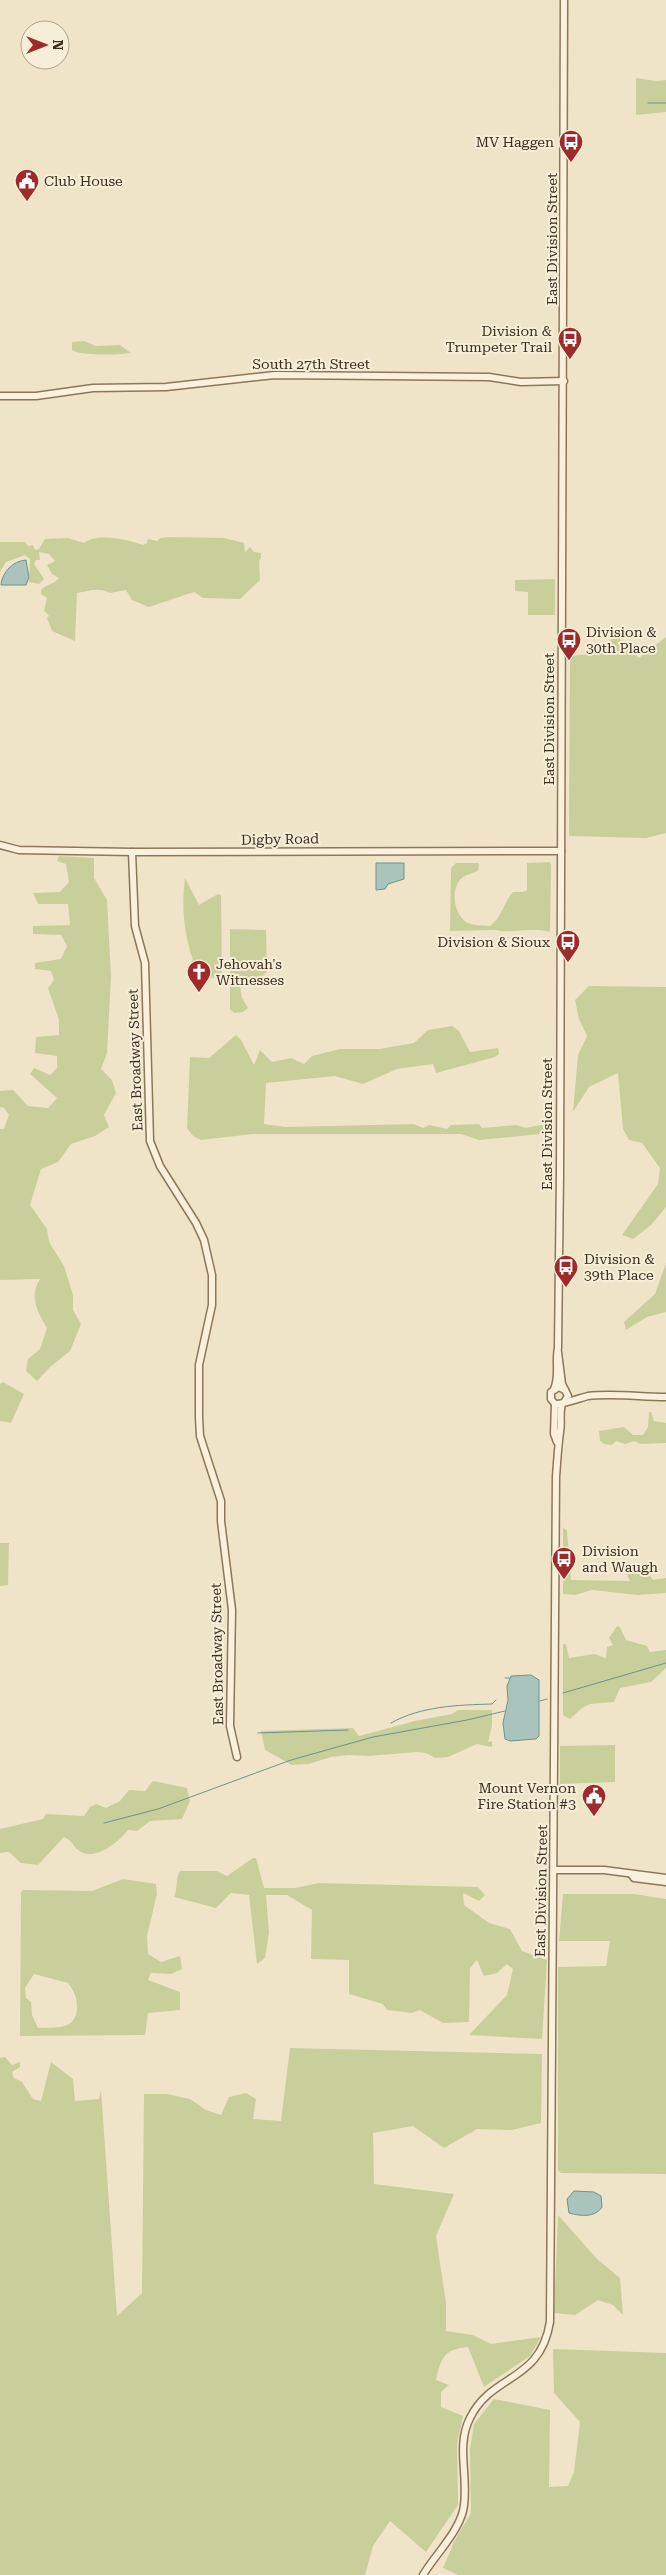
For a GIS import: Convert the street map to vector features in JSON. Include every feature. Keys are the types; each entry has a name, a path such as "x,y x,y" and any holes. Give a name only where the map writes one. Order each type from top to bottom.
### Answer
{"street":[{"name":"East Division Street","path":"564,0 564,381 558,1348 562,1384 565,1390"},
{"name":"South 27th Street","path":"0,396 36,396 94,388 166,387 275,375 489,377 522,382 564,381"},
{"name":"Digby Road","path":"0,845 19,850 132,852 561,851"},
{"name":"East Broadway Street","path":"132,852 136,926 145,963 150,1141 160,1166 200,1232 208,1253 212,1275 212,1305 199,1365 199,1417 200,1436 221,1501 221,1521 232,1610 230,1726 237,1757"},
{"name":"East Division Street","path":"554,1389 557,1380 555,1360 558,1348"},
{"path":"559,1387 565,1390 568,1396 561,1403 550,1396 554,1389 559,1387"},
{"path":"561,1403 585,1395 666,1398"},
{"name":"East Division Street","path":"422,2575 457,2525 462,2514 465,2501 464,2434 470,2416 482,2401 503,2383 521,2373 537,2357 547,2338 550,2322 549,2158 555,1870 557,1443 560,1433 561,1403"},
{"path":"555,1870 604,1870 666,1878"},
{"path":"632,1874 634,1878 666,1882"}],"green space":[{"path":"636,78 656,81 666,80 666,112 636,115"},
{"path":"84,341 96,346 120,345 131,353 110,355 72,350 72,342"},
{"path":"105,537 143,545 147,543 148,539 157,541 160,538 224,538 244,543 245,552 250,547 254,552 261,553 259,561 260,580 240,599 203,598 194,592 149,607 132,600 126,590 110,593 98,590 77,593 75,641 52,631 47,618 49,616 44,610 47,598 41,594 41,590 59,578 52,574 47,565 55,561 49,554 39,552 40,560 36,560 34,564 44,579 39,584 29,582 30,559 25,555 6,562 0,572 0,542 25,542 28,546 33,545 35,550 39,549 45,539 68,538 84,543"},
{"path":"555,579 555,615 528,615 528,592 515,591 515,580"},
{"path":"617,636 639,658 666,637 666,833 646,838 569,836 570,656 589,654"},
{"path":"59,856 94,858 94,878 107,900 111,977 107,1053 101,1069 112,1080 116,1093 104,1115 109,1127 95,1136 71,1144 58,1162 41,1169 30,1205 47,1229 49,1242 64,1266 73,1295 73,1310 81,1324 70,1351 50,1367 37,1381 26,1371 28,1359 40,1349 47,1328 37,1310 35,1298 35,1292 40,1279 0,1280 0,1129 4,1129 9,1115 4,1108 0,1107 0,1091 13,1090 28,1106 48,1108 57,1098 30,1074 34,1068 50,1075 57,1068 57,1056 35,1053 36,1037 59,1035 59,1020 48,988 54,980 51,971 35,969 35,963 61,959 67,946 61,935 33,934 33,926 70,925 68,904 38,904 33,893 60,892 69,882 66,864 57,861"},
{"path":"549,862 551,864 550,932 536,930 450,931 451,868 456,863 479,863 478,871 463,877 456,887 455,900 458,913 466,922 490,926 498,918 513,892 527,890 527,863"},
{"path":"185,878 199,905 218,894 221,895 222,975 213,978 188,975 187,967 193,960 184,920"},
{"path":"230,929 266,930 267,972 257,981 247,981 240,986 242,998 248,1008 243,1012 234,1013 230,1009"},
{"path":"589,986 666,987 666,1207 651,1225 633,1239 622,1235 658,1184 660,1168 642,1143 629,1140 623,1129 618,1073 589,1087 573,1112 578,1055 587,1036 579,1019 575,1000"},
{"path":"452,1026 459,1031 470,1052 498,1048 499,1054 495,1057 436,1073 433,1064 397,1069 363,1084 335,1076 266,1083 264,1124 285,1127 414,1124 423,1128 429,1125 447,1129 451,1125 479,1124 482,1128 517,1125 526,1128 541,1125 549,1128 550,1133 479,1140 461,1134 253,1134 201,1140 193,1136 187,1128 190,1057 209,1058 236,1035 241,1040 254,1065 260,1050 272,1062 291,1058 304,1064 312,1056 340,1049 379,1049 414,1043 428,1030"},
{"path":"666,1263 666,1312 647,1317 626,1330 624,1322 655,1294"},
{"path":"3,1382 24,1394 11,1423 0,1421 0,1384"},
{"path":"649,1412 651,1412 654,1421 666,1423 666,1443 641,1444 634,1441 625,1444 616,1441 612,1445 604,1444 600,1441 599,1431 624,1427 633,1435 643,1435 648,1427"},
{"path":"563,1528 567,1530 571,1580 630,1581 627,1575 634,1569 648,1573 653,1580 666,1578 666,1593 638,1595 592,1590 575,1595 563,1594"},
{"path":"0,1543 9,1543 8,1585 0,1586"},
{"path":"617,1626 620,1627 626,1640 647,1646 650,1652 666,1650 666,1668 651,1682 620,1688 614,1702 590,1704 582,1708 570,1719 563,1715 563,1644 566,1644 569,1658 594,1654 606,1658 607,1647 613,1645 609,1638"},
{"path":"458,1710 492,1710 492,1726 488,1742 492,1741 492,1747 477,1744 448,1757 435,1758 426,1753 417,1752 369,1756 349,1755 331,1757 309,1764 292,1765 265,1750 261,1731 353,1728 359,1736 415,1721 452,1714"},
{"path":"615,1745 615,1782 560,1784 560,1746"},
{"path":"153,1781 187,1788 190,1801 182,1819 150,1821 137,1831 128,1830 119,1840 98,1853 84,1853 64,1837 38,1865 21,1863 9,1852 0,1853 0,1829 43,1819 46,1814 84,1816 90,1807 96,1804 106,1808 120,1801 129,1790 145,1791"},
{"path":"253,1858 256,1858 264,1888 295,1888 319,1883 478,1887 485,1895 479,1901 463,1893 464,1905 489,1923 510,1929 522,1951 547,1960 542,2039 469,2035 507,1995 513,1969 507,1964 497,1973 484,1976 477,1960 470,1968 469,2022 443,2023 420,2010 412,2013 387,2010 383,2004 349,1994 349,1960 311,1959 312,1910 287,1895 266,1895 269,1933 265,1958 257,1964 249,1895 231,1893 216,1908 174,1897 180,1871 217,1871 227,1876"},
{"path":"123,1879 156,1884 157,1894 147,1936 148,1954 161,1962 180,1956 182,1969 171,1974 151,1973 148,1980 180,1992 180,2010 148,2013 145,2035 20,2036 21,1892 23,1890 92,1891","holes":["34,1974 68,1983 73,1992 77,2008 73,2021 64,2026 38,2028 32,2015 31,2002 26,1998 25,1988"]},
{"path":"563,1894 634,1894 666,1899 666,2174 561,2173 558,2170 558,1967 606,1966 610,1941 559,1941"},
{"path":"290,2048 542,2054 541,2123 512,2130 477,2129 444,2148 413,2126 373,2133 374,2184 454,2194 436,2236 446,2303 446,2331 473,2335 491,2344 541,2337 530,2356 484,2387 468,2347 454,2350 442,2360 436,2380 449,2385 441,2392 441,2407 463,2416 457,2445 458,2505 426,2552 390,2521 373,2546 365,2575 0,2575 0,2058 5,2057 12,2065 20,2062 20,2067 12,2072 14,2078 22,2082 33,2099 41,2101 51,2062 73,2079 75,2101 99,2099 101,2090 117,2316 142,2293 144,2094 167,2094 190,2099 206,2110 221,2115 229,2097 246,2093 256,2099 253,2119 281,2121"},
{"path":"558,2215 597,2259 620,2278 623,2315 613,2305 598,2300 575,2315 554,2313"},
{"path":"553,2349 666,2353 666,2575 458,2575 443,2568 455,2540 471,2513 470,2449 474,2424 494,2399 550,2410 549,2487 568,2486 574,2472 580,2422 554,2393"}],"water":[{"path":"26,560 29,577 26,585 1,585 9,568 17,562"},
{"path":"376,863 404,863 404,879 388,884 385,889 376,890"},
{"path":"531,1675 539,1680 539,1736 536,1739 510,1741 505,1739 503,1723 508,1700 507,1686 511,1676"},
{"path":"574,2191 594,2192 601,2196 602,2207 591,2215 569,2213 567,2199"}],"waterway":[{"path":"648,103 666,103"},
{"path":"563,1693 666,1663"},
{"path":"505,1678 510,1678"},
{"path":"540,1701 547,1699"},
{"path":"391,1723 403,1717 427,1710 453,1706 492,1704 496,1700"},
{"path":"104,1823 158,1809 291,1760 373,1737 505,1711"},
{"path":"258,1733 348,1730"}],"place":[{"name":"MV Haggen","path":"571,163"},
{"name":"Club House","path":"27,202"},
{"name":"Division & Trumpeter Trail","path":"570,360"},
{"name":"Division & 30th Place","path":"569,661"},
{"name":"Division & Sioux","path":"568,963"},
{"name":"Jehovah's Witnesses","path":"199,993"},
{"name":"Division & 39th Place","path":"566,1288"},
{"name":"Division and Waugh","path":"564,1580"},
{"name":"Mount Vernon Fire Station #3","path":"594,1817"}]}
